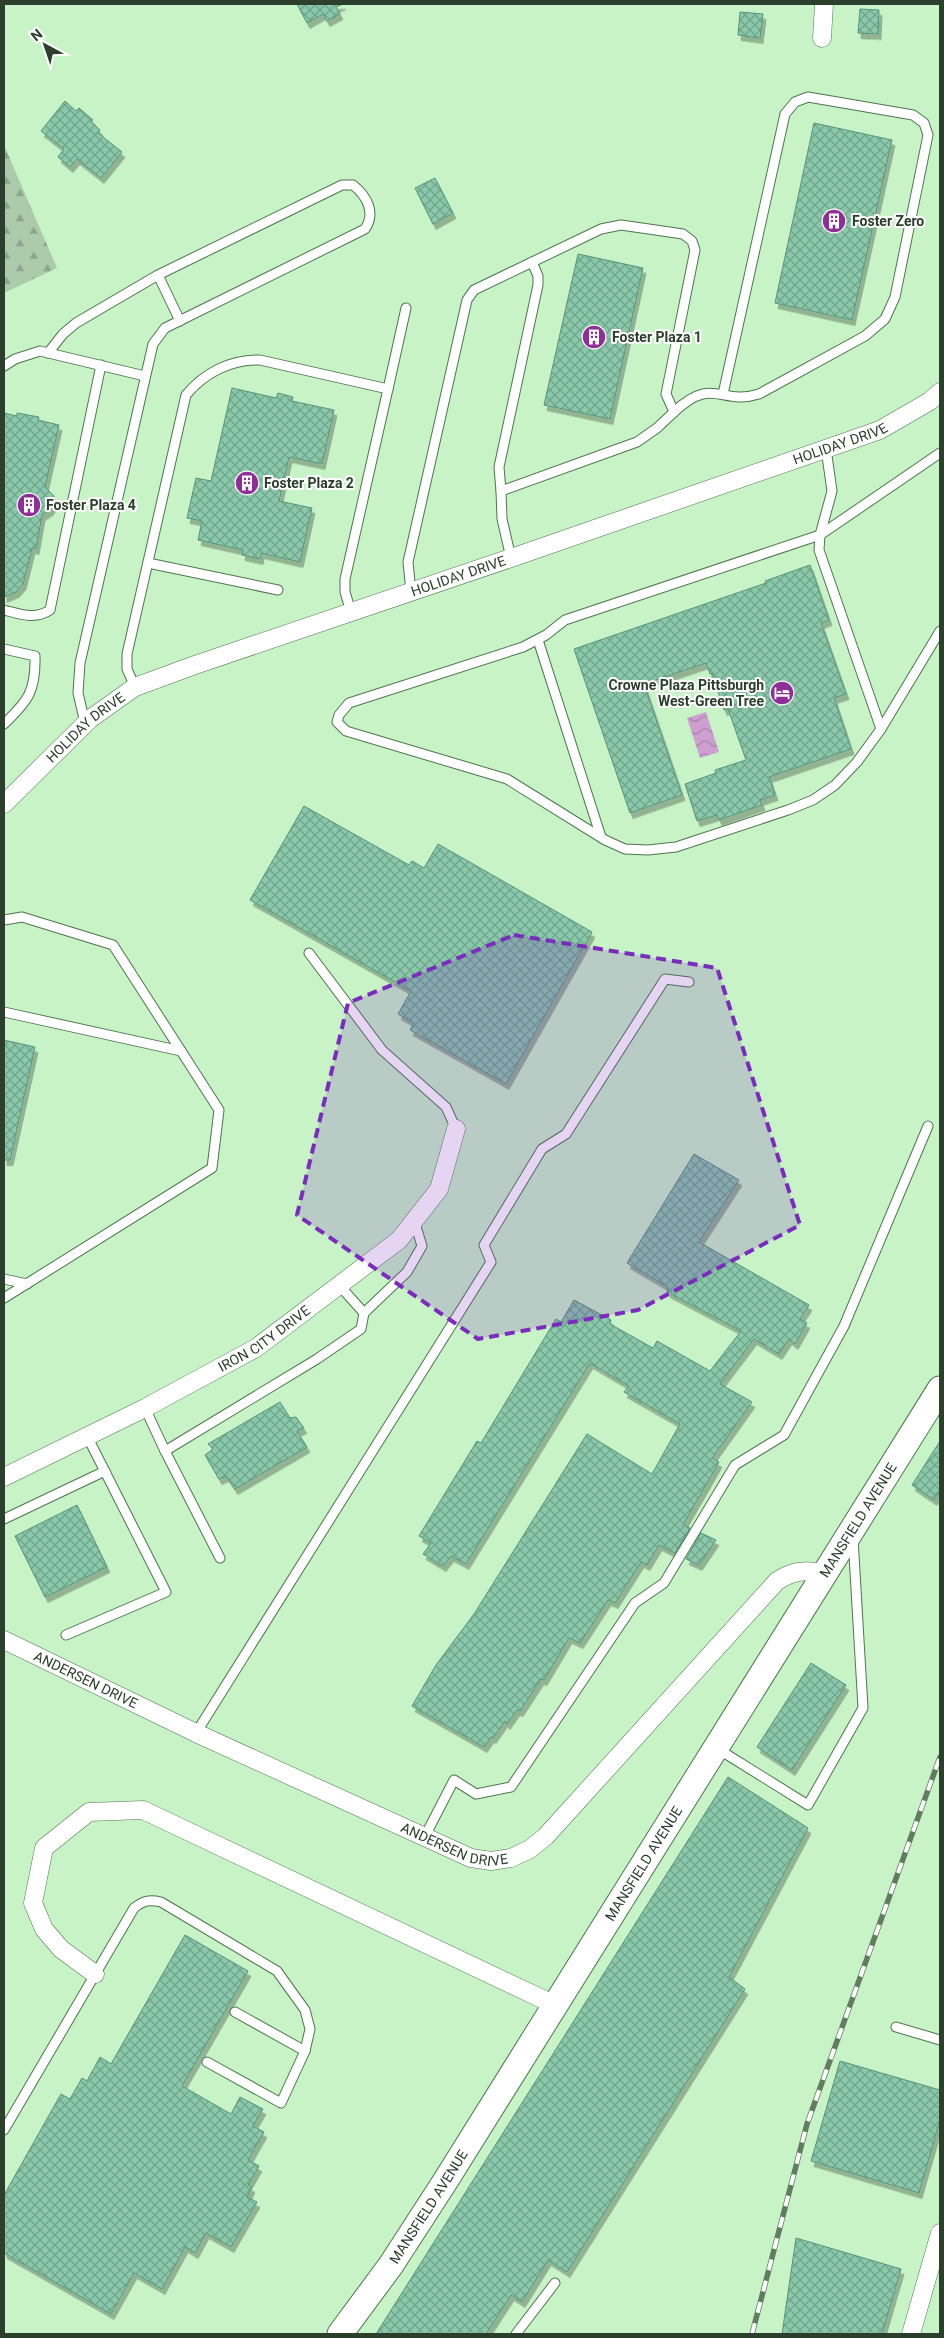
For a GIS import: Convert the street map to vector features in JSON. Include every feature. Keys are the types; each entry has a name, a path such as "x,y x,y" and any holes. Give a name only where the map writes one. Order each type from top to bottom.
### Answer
{"main road":[{"name":"MANSFIELD AVENUE","path":"340,2334 367,2300 415,2230 940,1389"}],"street":[{"path":"822,38 824,4"},
{"name":"HOLIDAY DRIVE","path":"5,801 85,723 135,687 880,430 930,401 940,392"},
{"name":"IRON CITY DRIVE","path":"4,1477 145,1408 256,1348 399,1240 438,1189 456,1129"},
{"name":"ANDERSEN DRIVE","path":"4,1640 196,1733 424,1838 471,1858 491,1861 511,1858 530,1849 564,1818 778,1581 789,1573 802,1570 825,1573"},
{"path":"95,1974 61,1949 44,1929 33,1903 44,1848 89,1812 143,1810 555,2005"},
{"path":"911,2334 940,2233"}],"lane":[{"path":"501,492 637,442 657,428 688,399 704,392 746,398 759,394 865,336 885,319 895,297 928,135 924,124 912,115 808,97 795,102 785,114 723,394"},
{"path":"48,353 63,334 76,323 158,275 342,185 353,185 360,190 372,214 370,222 365,229 165,328 154,344 145,376 80,663 78,694 85,723"},
{"path":"411,592 408,562 467,300 474,290 601,229 621,225 683,234 692,240 695,250 666,394 674,412"},
{"path":"512,558 502,519 499,467 538,285 538,276 532,262"},
{"path":"158,275 180,320"},
{"path":"351,612 345,592 345,579 406,308"},
{"path":"4,366 15,358 40,351 145,376"},
{"path":"135,687 127,669 127,654 186,395 198,381 216,370 244,359 260,360 388,389"},
{"path":"4,610 30,616 42,615 50,610 101,365"},
{"path":"826,449 832,491 820,535 819,550 880,729"},
{"path":"940,453 820,535 565,620 538,640 523,647 349,703 339,715 337,722 346,731 507,779 601,837 626,849 648,850 676,847 788,810 812,800 835,785 857,762 880,729 940,631"},
{"path":"148,563 278,590"},
{"path":"538,640 601,837"},
{"path":"4,649 35,656 36,679 23,706 4,724"},
{"path":"4,920 22,918 113,945 219,1110 212,1168 4,1298"},
{"path":"309,953 382,1050 446,1107 456,1129"},
{"path":"196,1733 491,1262 484,1245 542,1149 566,1134 665,978 688,982"},
{"path":"4,1012 181,1051"},
{"path":"424,1838 454,1780 476,1794 511,1787 636,1603 664,1583 735,1465 784,1435 844,1326 928,1126"},
{"path":"165,1451 332,1349 361,1329 364,1313 407,1272 422,1246 414,1220"},
{"path":"4,1279 27,1284"},
{"path":"339,1285 364,1313"},
{"path":"145,1408 220,1558"},
{"path":"66,1635 166,1592 87,1436"},
{"path":"4,1518 105,1472"},
{"path":"716,1748 808,1805 863,1708 853,1528"},
{"path":"4,2130 134,1908 143,1901 153,1900 161,1902 276,1971 305,2010 310,2029 305,2051 281,2103 207,2062"},
{"path":"235,2012 305,2051"},
{"path":"896,2027 940,2040"},
{"path":"516,2334 555,2283"}],"highlighted area":[{"path":"514,935 717,968 800,1225 638,1310 478,1339 297,1215 348,1003"}],"green space":[{"path":"4,145 57,268 4,293"}],"water":[{"path":"706,712 719,752 700,758 687,718"}],"building":[{"path":"297,4 343,4 336,7 340,14 327,21 323,14 307,23"},
{"path":"860,9 879,10 878,34 858,33"},
{"path":"740,12 763,14 760,38 738,35"},
{"path":"65,101 76,111 79,108 93,120 91,122 100,130 98,133 122,152 101,178 77,159 70,167 58,157 64,149 41,131"},
{"name":"Foster Zero","path":"814,123 892,140 852,320 775,303"},
{"path":"435,178 453,213 433,224 415,188"},
{"name":"Foster Plaza 1","path":"578,254 643,268 610,419 544,405"},
{"name":"Foster Plaza 2","path":"232,388 276,398 278,393 293,397 292,401 334,410 322,464 289,457 279,501 312,508 300,562 261,553 260,559 242,555 243,550 198,540 202,521 187,518 196,478 211,481"},
{"name":"Foster Plaza 4","path":"4,413 17,416 17,413 39,417 38,420 59,425 45,487 54,496 54,504 50,510 42,515 36,549 32,548 23,584 16,592 4,597"},
{"name":"Crowne Plaza Pittsburgh West-Green Tree","path":"810,565 829,620 821,623 846,694 834,698 851,749 769,777 775,795 760,800 762,805 719,820 717,815 697,821 685,784 716,773 715,770 746,760 728,709 724,710 712,673 710,674 706,663 644,684 682,795 630,813 574,649 766,583 765,581"},
{"path":"304,806 409,865 412,861 424,868 438,844 592,932 506,1084 410,1030 414,1023 398,1014 411,991 250,900"},
{"path":"4,1040 35,1047 10,1160 4,1160"},
{"path":"694,1154 739,1180 699,1242 809,1305 800,1319 807,1323 795,1344 789,1339 779,1354 754,1339 720,1384 752,1402 712,1458 719,1462 683,1525 690,1528 675,1553 659,1545 647,1565 641,1562 615,1603 608,1600 580,1643 569,1638 544,1680 541,1679 520,1711 517,1710 507,1724 505,1721 484,1747 412,1706 436,1665 474,1614 587,1434 652,1474 680,1424 624,1392 629,1386 590,1363 466,1564 451,1556 443,1566 423,1554 431,1543 419,1536 477,1441 481,1443 556,1319 561,1322 574,1300 611,1320 610,1324 653,1348 657,1341 710,1371 741,1331 667,1292 668,1287 627,1263"},
{"path":"280,1402 290,1418 296,1417 304,1428 297,1431 307,1447 235,1489 226,1476 219,1479 205,1455 213,1449 208,1444"},
{"path":"940,1441 940,1490 934,1500 912,1485"},
{"path":"77,1505 107,1567 45,1597 15,1536"},
{"path":"701,1533 716,1540 699,1565 686,1559"},
{"path":"811,1663 846,1685 792,1770 757,1747"},
{"path":"728,1777 808,1828 729,1977 745,1989 567,2272 548,2260 522,2302 511,2295 486,2334 376,2334"},
{"path":"185,1935 248,1971 182,2086 231,2114 240,2097 263,2109 253,2126 264,2132 248,2160 259,2166 248,2185 252,2187 247,2197 257,2202 231,2247 206,2233 195,2253 185,2247 162,2289 134,2273 111,2314 4,2253 4,2195 61,2094 70,2099 82,2078 87,2081 100,2057 111,2064"},
{"path":"840,2061 940,2090 940,2120 919,2193 811,2161"},
{"path":"796,2238 901,2269 882,2334 782,2334"}],"railway":[{"path":"752,2334 807,2124 940,1757"}],"place":[{"name":"Foster Zero","path":"834,221"},
{"name":"Foster Plaza 1","path":"594,337"},
{"name":"Foster Plaza 2","path":"247,483"},
{"name":"Foster Plaza 4","path":"29,505"},
{"name":"Crowne Plaza Pittsburgh West-Green Tree","path":"782,693"}]}
